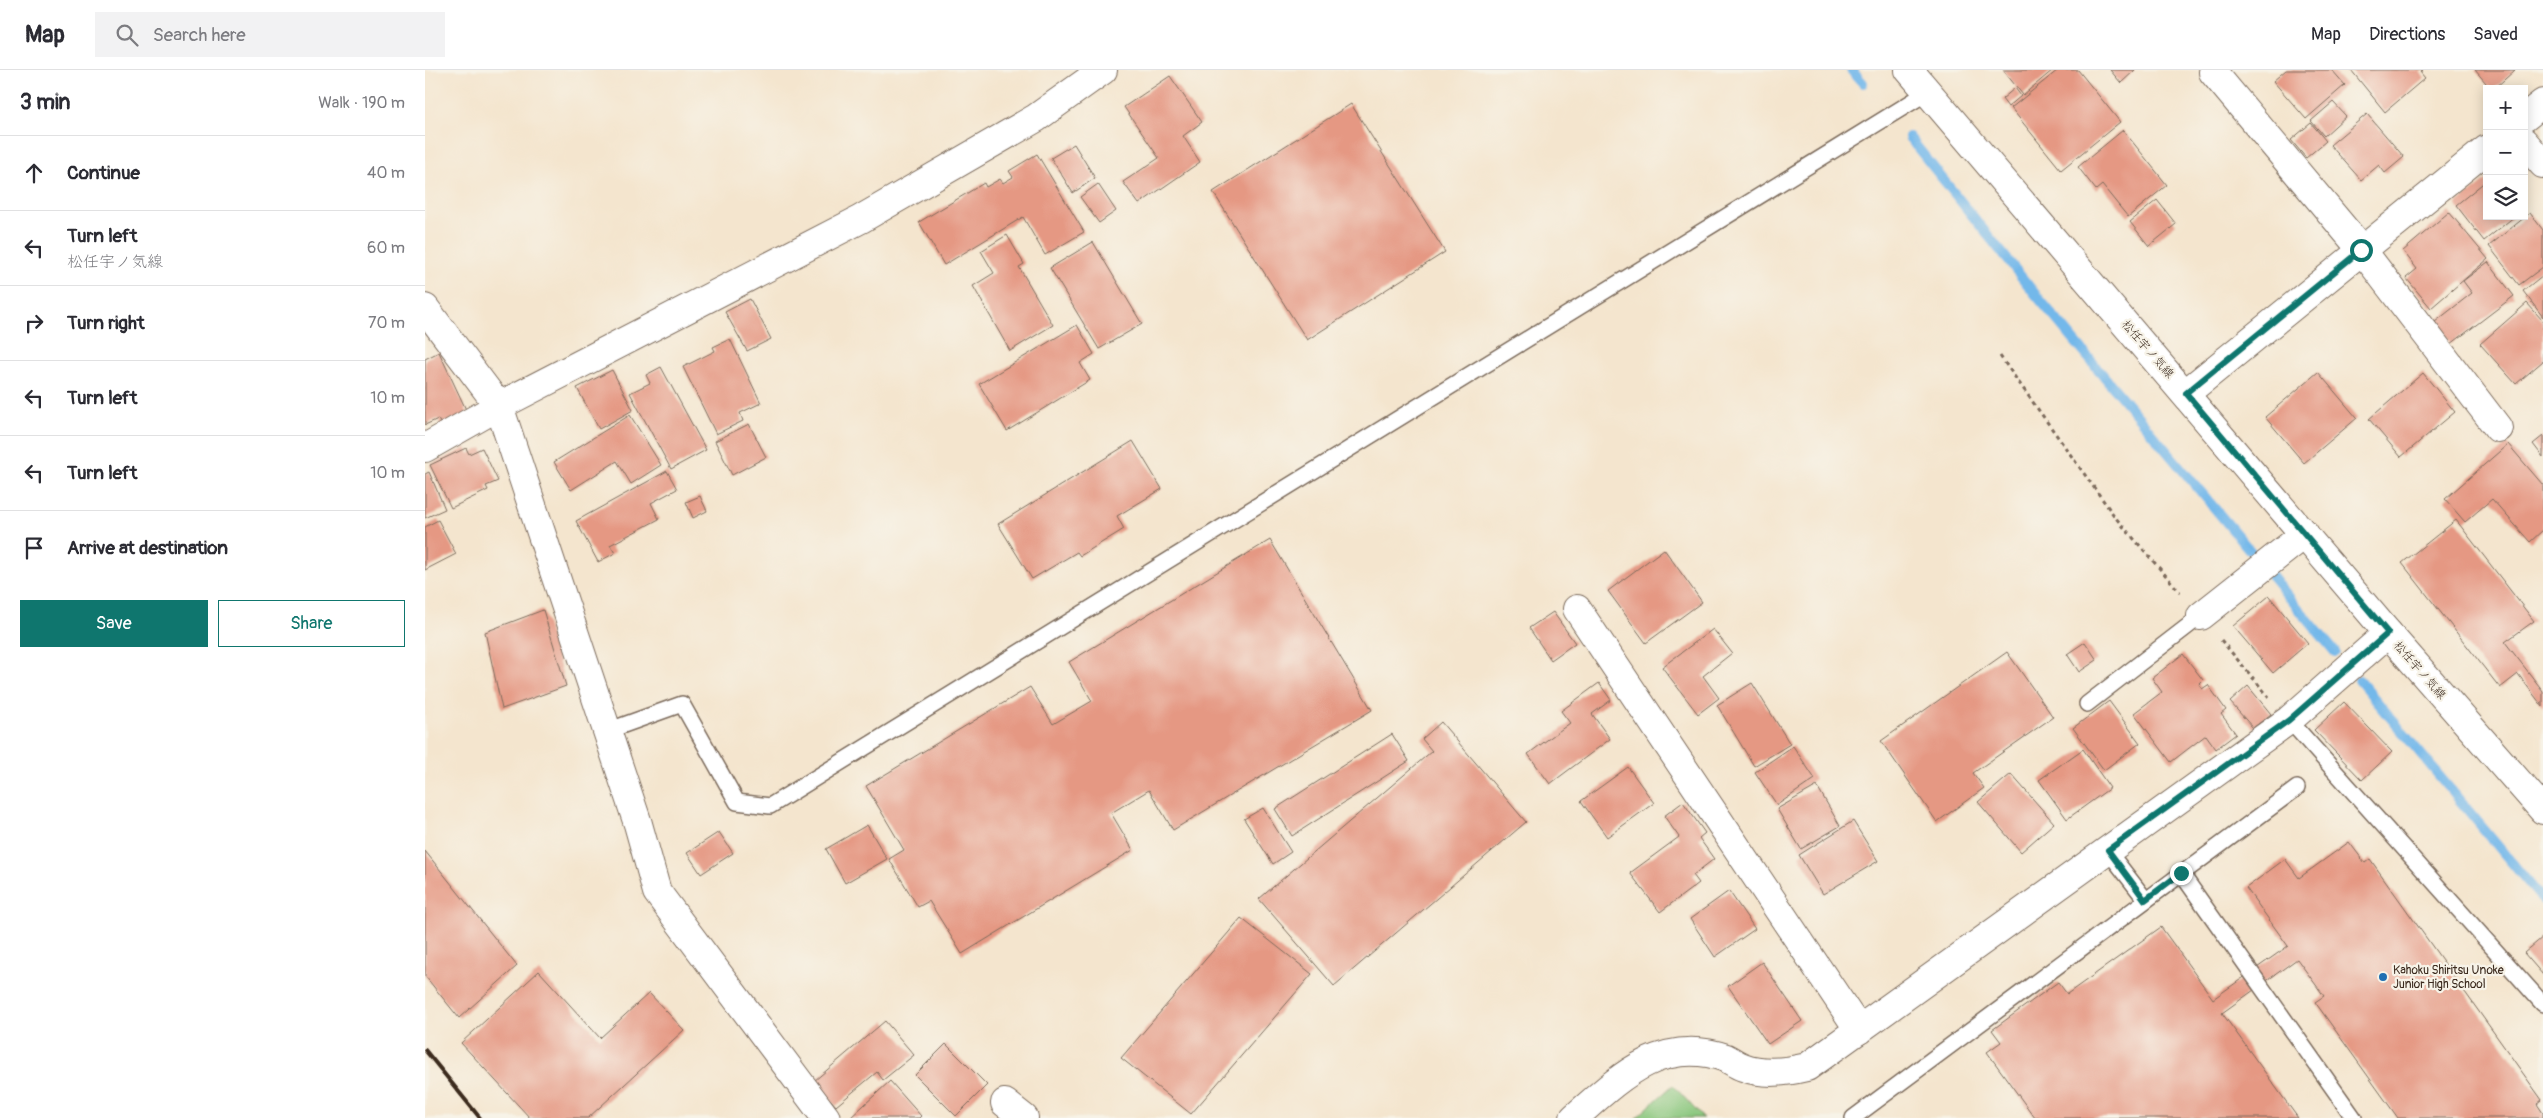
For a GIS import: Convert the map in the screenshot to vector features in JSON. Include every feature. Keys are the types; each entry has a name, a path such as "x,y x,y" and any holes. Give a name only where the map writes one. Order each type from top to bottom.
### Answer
{"street":[{"path":"425,448 499,406 861,219 1036,118 1103,70"},
{"name":"松任宇ノ気線","path":"1909,70 2186,393 2388,633 2543,810"},
{"path":"2213,72 2361,250 2498,428"},
{"path":"2528,115 2543,103"},
{"path":"2528,147 2543,164"},
{"path":"2186,393 2483,151"},
{"path":"425,308 499,406 607,731 657,892 826,1118"},
{"path":"2201,616 2305,534"},
{"path":"1577,609 1859,1030"},
{"path":"1574,1118 1635,1067 1660,1056 1685,1052 1703,1053 1725,1058 1743,1068 1785,1072 1807,1067 2289,720 2388,633"}],"lane":[{"path":"607,731 682,704 737,802 770,806 1928,92"},
{"path":"2087,704 2201,616"},
{"path":"2289,720 2543,1004"},
{"path":"1853,1118 2297,788"},
{"path":"2108,850 2145,900"},
{"path":"2181,873 2355,1118"}],"path":[{"path":"2000,356 2115,517 2289,720"}],"green space":[{"path":"1673,1085 1703,1118 1636,1118"}],"building":[{"path":"2003,70 2053,70 2023,95"},
{"path":"2058,70 2078,70 2120,122 2061,170 2011,108"},
{"path":"2110,70 2135,70 2121,83"},
{"path":"2286,70 2332,70 2345,85 2306,119 2273,81"},
{"path":"2351,70 2423,70 2420,72 2425,78 2385,112"},
{"path":"2475,70 2515,70 2498,85 2488,85"},
{"path":"1170,76 1202,122 1183,136 1200,162 1139,204 1123,182 1159,158 1124,107"},
{"path":"2015,88 2021,96 2008,107 2002,99"},
{"path":"2333,102 2346,116 2324,136 2311,121"},
{"path":"1351,104 1445,252 1307,340 1213,192"},
{"path":"2367,114 2404,157 2385,173 2379,165 2361,180 2330,145"},
{"path":"2311,123 2326,141 2306,158 2291,140"},
{"path":"2123,130 2167,185 2128,217 2102,185 2096,190 2078,167"},
{"path":"1074,144 1095,178 1073,193 1051,158"},
{"path":"1037,154 1084,232 1045,255 1023,217 944,265 919,222 984,183 986,187 1000,179 1003,183 1013,177 1009,171"},
{"path":"2483,183 2483,220 2510,220 2484,241 2456,205"},
{"path":"1098,184 1116,211 1099,223 1080,197"},
{"path":"2157,200 2176,224 2149,246 2130,222"},
{"path":"2449,212 2488,259 2431,308 2406,278 2417,269 2403,251"},
{"path":"2530,213 2543,230 2543,267 2519,285 2489,246 2521,220 2528,220"},
{"path":"1007,235 1024,264 1019,267 1053,325 1010,351 973,286 994,273 981,251"},
{"path":"1093,242 1142,324 1099,349 1050,268"},
{"path":"2488,262 2514,296 2451,344 2435,322 2472,293 2463,281"},
{"path":"2543,275 2543,317 2523,291"},
{"path":"750,299 771,339 747,351 725,312"},
{"path":"2527,303 2543,321 2543,361 2516,384 2480,344"},
{"path":"1077,325 1094,354 1080,363 1090,380 1007,431 979,384"},
{"path":"730,339 761,403 740,413 743,421 716,434 683,367 715,351 713,347"},
{"path":"439,352 469,416 443,429 438,419 425,425 425,359"},
{"path":"661,367 706,450 671,469 630,393 650,383 646,375"},
{"path":"612,370 633,410 599,429 577,388"},
{"path":"2318,372 2357,418 2304,463 2265,417"},
{"path":"2423,373 2455,412 2401,457 2369,419"},
{"path":"630,415 661,465 631,484 617,461 571,490 554,462"},
{"path":"749,424 766,457 732,475 715,441"},
{"path":"2543,436 2543,457 2533,444"},
{"path":"1133,441 1162,489 1117,516 1124,529 1080,556 1077,552 1032,579 998,524"},
{"path":"2508,444 2543,485 2543,530 2530,542 2492,499 2465,522 2445,499"},
{"path":"466,448 469,454 482,448 498,481 486,486 488,490 451,508 430,465"},
{"path":"667,471 677,489 651,503 659,519 610,545 615,553 598,562 576,521"},
{"path":"429,472 445,509 425,518 425,474"},
{"path":"700,496 707,511 693,518 686,502"},
{"path":"438,520 456,554 425,570 425,527"},
{"path":"2456,520 2534,621 2505,642 2543,691 2543,707 2518,674 2500,688 2402,563"},
{"path":"1270,540 1372,710 1173,830 1149,790 1111,813 1133,850 962,954 929,901 918,907 889,859 904,850 866,786 1030,687 1053,724 1092,701 1069,662"},
{"path":"1664,549 1702,602 1646,643 1608,591"},
{"path":"2269,596 2308,643 2273,673 2233,626"},
{"path":"543,610 566,686 502,709 485,632"},
{"path":"1553,612 1575,643 1551,660 1529,628"},
{"path":"1713,629 1732,653 1703,676 1719,698 1698,714 1662,667"},
{"path":"2085,642 2097,660 2079,672 2067,654"},
{"path":"2007,652 2053,717 1973,773 1984,788 1937,822 1881,741"},
{"path":"2183,654 2203,680 2199,684 2202,689 2208,685 2226,710 2221,714 2236,734 2216,749 2206,735 2171,762 2134,713 2162,692 2152,678"},
{"path":"1599,683 1611,700 1592,714 1610,739 1550,784 1528,754 1570,723 1561,711"},
{"path":"1752,683 1790,744 1754,766 1717,705"},
{"path":"2248,686 2271,714 2253,728 2230,702"},
{"path":"2109,701 2140,743 2104,770 2073,728"},
{"path":"2344,702 2392,752 2362,780 2314,730"},
{"path":"1441,722 1526,822 1334,986 1259,899 1432,751 1422,739"},
{"path":"1392,734 1409,761 1292,836 1275,809"},
{"path":"1793,746 1815,779 1777,805 1755,772"},
{"path":"2083,749 2110,788 2067,819 2039,780"},
{"path":"1628,767 1654,803 1607,837 1581,801"},
{"path":"2011,774 2054,823 2021,852 1978,802"},
{"path":"1817,786 1840,826 1801,849 1777,809"},
{"path":"1683,802 1705,833 1699,838 1714,859 1693,875 1699,883 1660,912 1630,873 1679,837 1664,816"},
{"path":"1263,808 1291,852 1273,864 1244,819"},
{"path":"1853,821 1878,861 1823,894 1799,855"},
{"path":"867,825 887,859 845,883 826,849"},
{"path":"719,832 733,853 701,874 687,853"},
{"path":"2349,842 2365,863 2370,859 2542,1100 2537,1104 2543,1113 2543,1118 2398,1118 2315,1002 2324,996 2297,959 2222,1013 2298,1118 2035,1118 1987,1052 2001,1042 1992,1030 2058,982 2067,994 2161,927 2213,999 2288,946 2246,888 2285,859 2299,878"},
{"path":"425,851 517,966 459,1018 425,976"},
{"path":"1729,891 1755,929 1715,957 1690,919"},
{"path":"1241,918 1312,974 1191,1114 1121,1058"},
{"path":"2543,937 2543,975 2524,953"},
{"path":"1762,962 1802,1021 1768,1044 1728,986"},
{"path":"539,971 600,1038 649,993 684,1030 588,1118 530,1118 461,1043"},
{"path":"885,1021 914,1055 883,1080 877,1072 836,1106 814,1081"},
{"path":"946,1044 987,1085 956,1116 915,1075"},
{"path":"890,1081 921,1116 919,1118 850,1118"}],"waterway":[{"path":"1851,70 1863,83"},
{"path":"1909,137 2036,295 2335,652"},
{"path":"2359,680 2543,900"}],"railway":[{"path":"425,1050 480,1118"}],"place":[{"name":"Kahoku Shiritsu Unoke Junior High School","path":"2383,977"}],"route":[{"path":"2181,873 2145,900 2108,850 2289,720 2388,633 2186,393 2361,250"}]}
